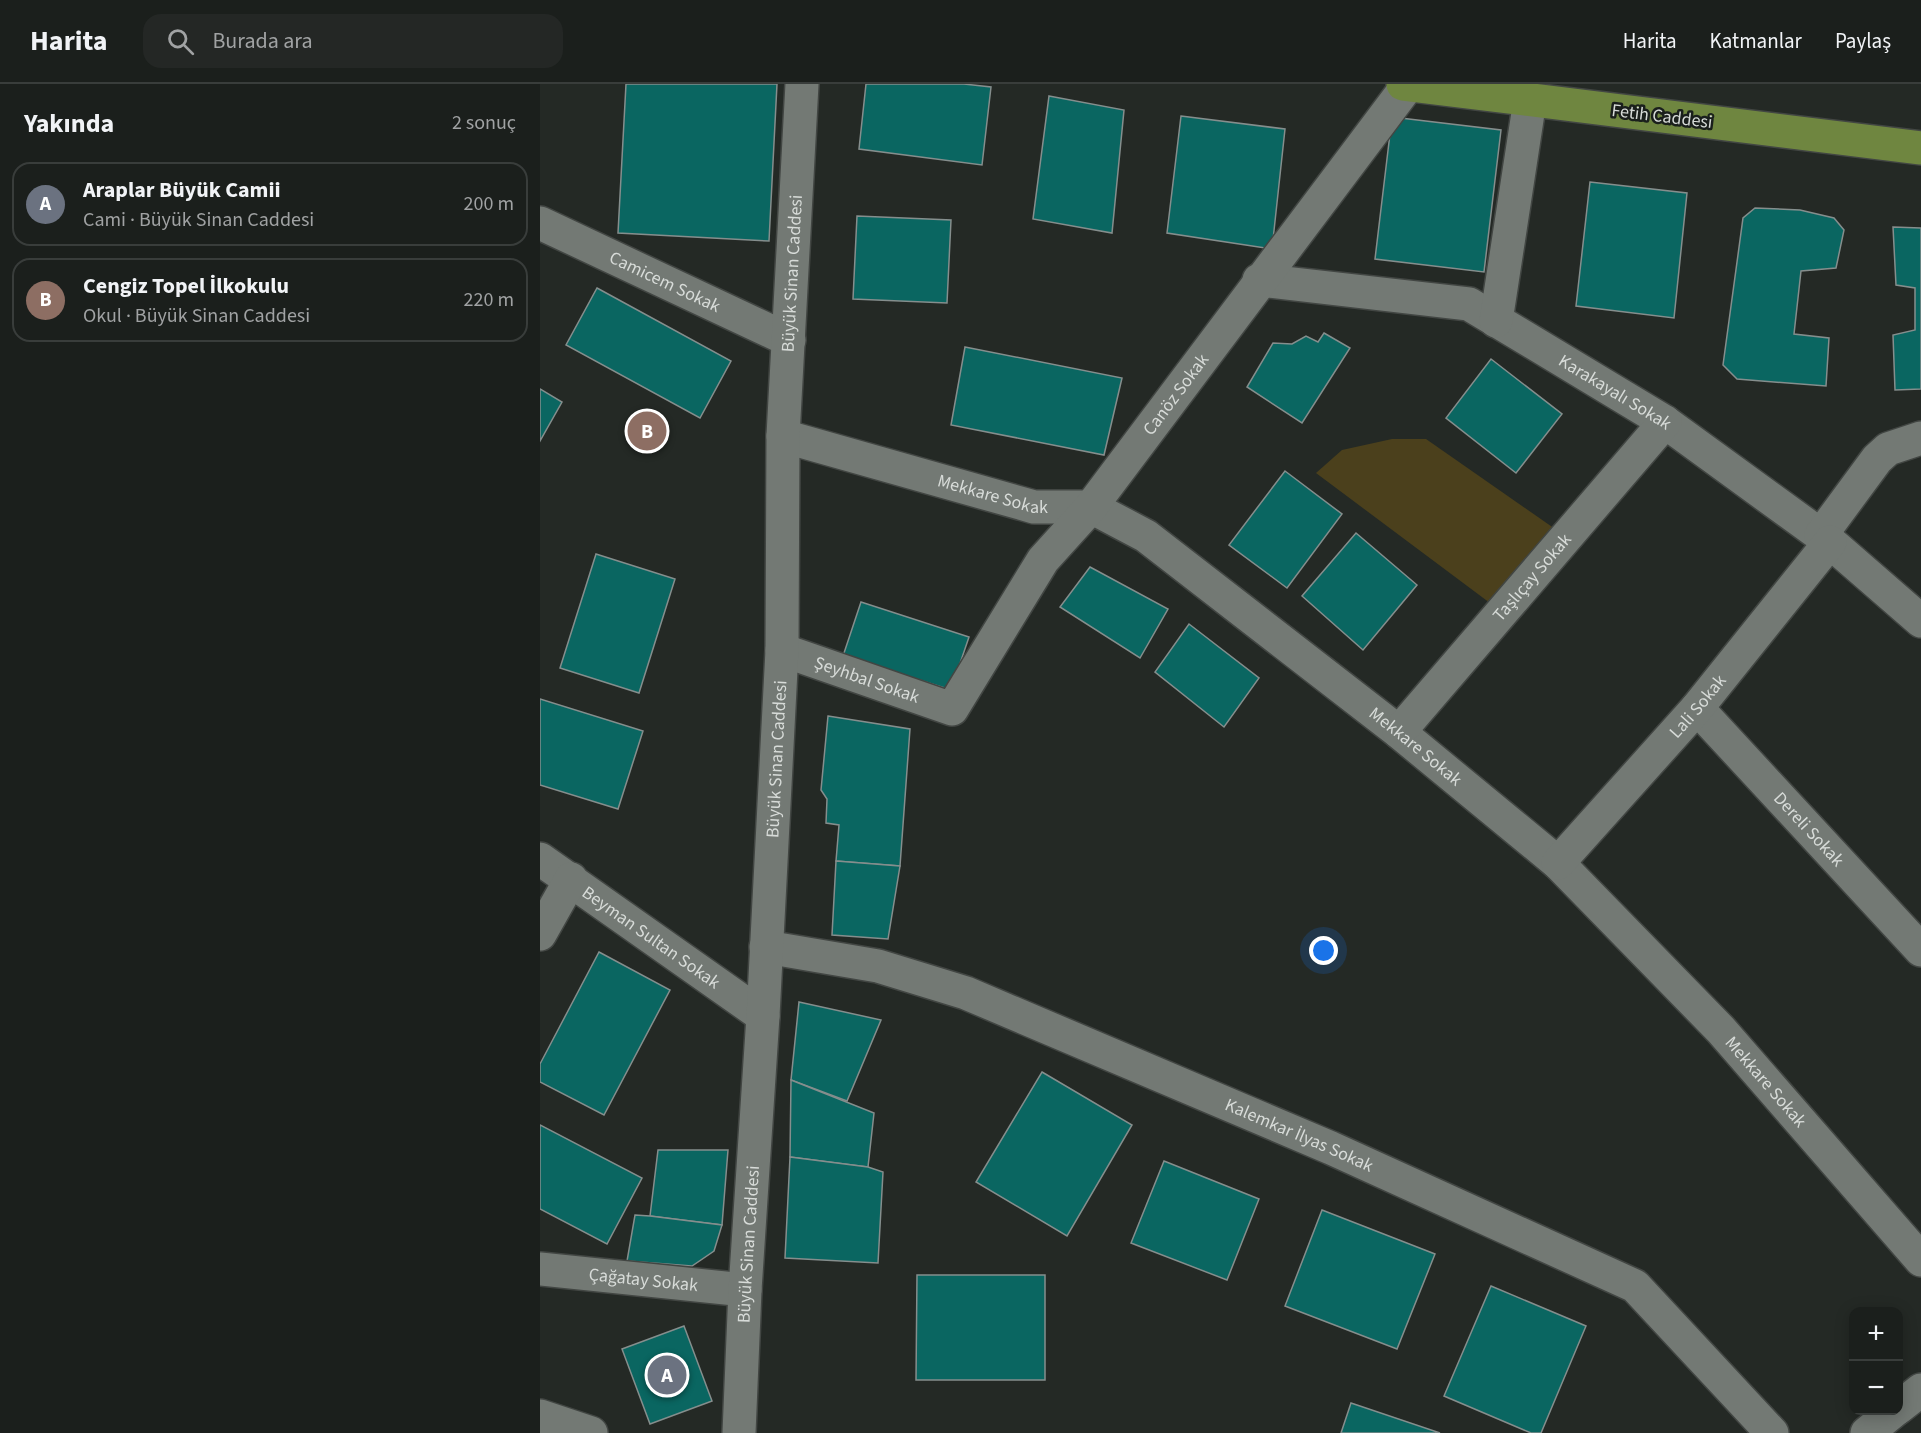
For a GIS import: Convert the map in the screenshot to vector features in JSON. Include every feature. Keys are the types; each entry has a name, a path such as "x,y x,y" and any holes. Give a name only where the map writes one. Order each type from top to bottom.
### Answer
{"main road":[{"name":"Fetih Caddesi","path":"1405,84 1921,148"}],"street":[{"name":"Büyük Sinan Caddesi","path":"739,1433 745,1290 763,1016 782,650 783,436 802,84"},
{"name":"Canöz Sokak","path":"951,709 1043,560 1091,507 1405,84"},
{"path":"1496,321 1530,100"},
{"name":"Camicem Sokak","path":"540,223 789,340"},
{"name":"Karakayalı Sokak","path":"1259,280 1468,304 1665,422 1826,538 1921,621"},
{"name":"Taşlıçay Sokak","path":"1399,732 1665,422"},
{"name":"Mekkare Sokak","path":"783,436 1034,507 1091,507 1146,536 1399,732 1558,863 1721,1030 1921,1260"},
{"name":"Lali Sokak","path":"1558,863 1697,708 1826,538 1878,459 1888,449 1921,438"},
{"name":"Şeyhbal Sokak","path":"782,650 951,709"},
{"name":"Dereli Sokak","path":"1697,708 1921,950"},
{"name":"Beyman Sultan Sokak","path":"540,859 763,1016"},
{"path":"540,934 571,879"},
{"name":"Kalemkar İlyas Sokak","path":"766,948 878,966 966,993 1331,1148 1635,1286 1772,1433"},
{"name":"Çağatay Sokak","path":"540,1270 745,1290"},
{"path":"1903,1405 1921,1390"},
{"path":"1867,1433 1889,1415"},
{"path":"540,1416 591,1433"}],"shaded area":[{"path":"1392,439 1426,439 1558,531 1498,609 1316,473 1342,450"}],"building":[{"path":"626,84 777,84 769,241 618,233"},
{"path":"866,84 964,84 991,87 982,165 859,149"},
{"path":"1049,96 1124,110 1112,233 1033,219"},
{"path":"1181,116 1285,129 1272,249 1167,233"},
{"path":"1392,117 1501,130 1484,272 1375,259"},
{"path":"1590,182 1687,193 1674,318 1576,306"},
{"path":"1755,208 1800,210 1834,218 1844,230 1836,268 1801,271 1794,334 1829,338 1826,386 1737,379 1723,365 1743,218"},
{"path":"857,216 951,220 947,303 853,299"},
{"path":"1893,227 1921,228 1921,389 1895,390 1893,335 1915,330 1915,288 1896,285"},
{"path":"597,288 731,361 700,418 566,345"},
{"path":"1324,333 1350,348 1302,423 1247,387 1273,343 1292,344 1306,336 1318,342"},
{"path":"965,347 1122,378 1104,455 951,425"},
{"path":"1491,359 1562,414 1516,473 1446,418"},
{"path":"540,389 562,402 540,441"},
{"path":"1285,471 1342,514 1287,588 1229,545"},
{"path":"1356,533 1417,585 1363,650 1302,596"},
{"path":"596,554 675,579 639,693 560,668"},
{"path":"1090,567 1168,609 1140,658 1060,607"},
{"path":"861,602 969,637 951,690 843,656"},
{"path":"1189,624 1259,678 1224,727 1155,672"},
{"path":"540,699 643,731 618,809 540,785"},
{"path":"828,716 910,729 900,866 836,861 839,825 826,823 827,799 821,790"},
{"path":"836,861 900,866 888,939 832,935"},
{"path":"599,952 670,990 604,1115 540,1082 540,1064"},
{"path":"799,1002 881,1020 847,1101 791,1080"},
{"path":"1042,1072 1132,1125 1067,1236 976,1182"},
{"path":"791,1080 874,1113 868,1167 790,1157"},
{"path":"540,1125 642,1178 607,1244 540,1209"},
{"path":"658,1150 728,1150 722,1225 650,1216"},
{"path":"790,1157 868,1167 883,1172 878,1263 785,1258"},
{"path":"1164,1161 1259,1199 1227,1280 1131,1243"},
{"path":"1322,1210 1435,1254 1397,1349 1285,1306"},
{"path":"635,1215 722,1225 714,1251 692,1266 627,1261"},
{"path":"917,1275 1045,1275 1045,1380 916,1380"},
{"path":"1491,1286 1586,1326 1541,1433 1531,1433 1444,1396"},
{"path":"684,1326 712,1401 650,1424 622,1349"},
{"path":"1351,1403 1440,1433 1341,1433"}],"place":[{"name":"Cengiz Topel İlkokulu","path":"647,431"},
{"name":"Araplar Büyük Camii","path":"667,1375"}]}
